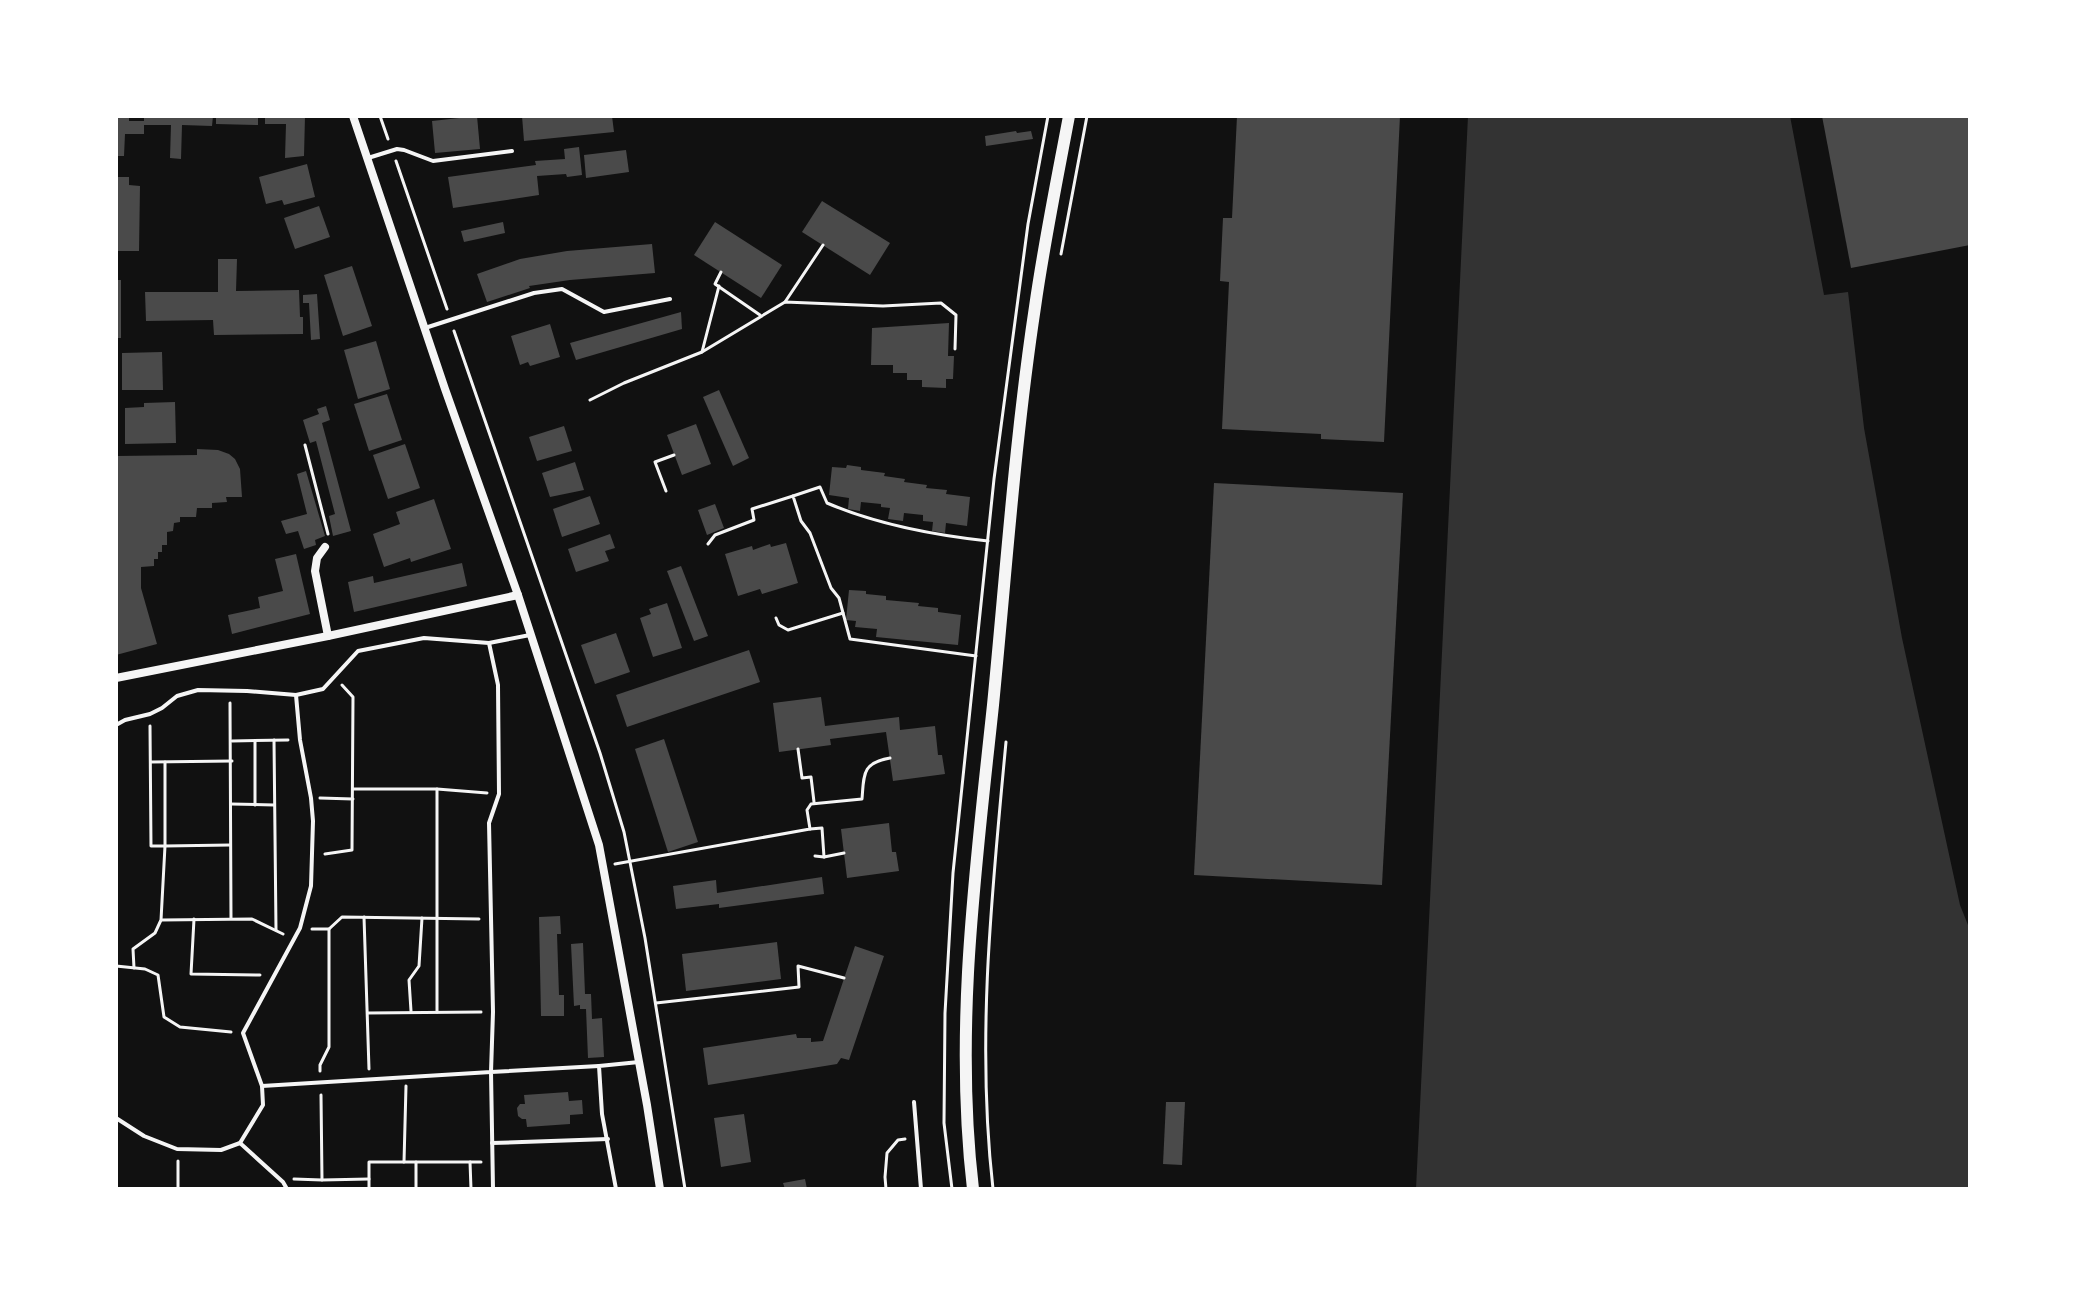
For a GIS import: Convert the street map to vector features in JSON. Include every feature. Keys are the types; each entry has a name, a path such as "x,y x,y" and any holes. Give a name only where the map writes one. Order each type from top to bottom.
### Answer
{"main road":[{"path":"973,1189 968,1141 966,1028 974,888 1023,402 1035,308 1069,116"}],"street":[{"path":"353,116 518,595 599,845 660,1189"},
{"path":"325,547 317,558 315,571 328,636"},
{"path":"116,678 518,595"}],"lane":[{"path":"368,158 404,150 433,161 512,151"},
{"path":"425,328 534,293 562,289 604,312 670,299"},
{"path":"116,725 150,714 177,696 198,690 296,695 323,689 358,651 424,638 489,643 531,635"},
{"path":"489,643 498,685 499,794 489,823 493,1189"},
{"path":"116,1118 144,1136 177,1149 221,1150 240,1143 263,1105 262,1086 243,1033 300,928 311,886 311,798 300,740 296,695"},
{"path":"262,1086 639,1062"},
{"path":"599,1066 602,1114 616,1189"},
{"path":"914,1102 921,1189"},
{"path":"492,1143 608,1139"},
{"path":"240,1143 287,1189"}],"path":[{"path":"380,116 600,753 624,832 685,1189"},
{"path":"1060,257 1087,116"},
{"path":"590,400 702,352 785,302 823,245"},
{"path":"721,272 715,284 761,316"},
{"path":"702,352 719,286"},
{"path":"785,302 883,306 941,303 956,315 955,349"},
{"path":"305,445 329,536 325,547"},
{"path":"666,491 655,462 674,455"},
{"path":"708,544 715,535 754,520 752,509 820,487 827,503 841,509 939,536 988,541"},
{"path":"793,496 831,588 839,598 850,639 976,656"},
{"path":"776,618 779,625 788,630 843,613"},
{"path":"312,856 352,850 353,697 335,676"},
{"path":"230,691 231,918"},
{"path":"150,714 151,846 231,845"},
{"path":"993,1189 985,1062 987,978 1007,731"},
{"path":"274,740 276,930"},
{"path":"232,741 300,740"},
{"path":"255,741 255,805"},
{"path":"798,749 802,778 811,777 814,804"},
{"path":"810,829 807,810 811,804 862,799 863,774 870,764 890,758"},
{"path":"151,762 232,761"},
{"path":"134,968 133,949 155,933 161,920 165,762"},
{"path":"353,789 437,789 499,794"},
{"path":"437,789 437,1012"},
{"path":"311,798 353,799"},
{"path":"231,804 274,805"},
{"path":"603,867 822,828 824,857"},
{"path":"815,856 844,853"},
{"path":"300,928 329,929 342,917 491,919"},
{"path":"364,917 370,1079"},
{"path":"411,1013 409,980 419,966 422,918"},
{"path":"194,919 191,974 274,975"},
{"path":"161,920 252,919 294,940"},
{"path":"322,1180 320,1065 329,1047 329,929"},
{"path":"116,966 145,969 158,975 164,1017 180,1027 243,1033"},
{"path":"655,1003 799,987 798,966 844,978"},
{"path":"368,1013 493,1012"},
{"path":"404,1162 406,1077"},
{"path":"886,1189 887,1153 898,1140 917,1138"},
{"path":"177,1149 178,1189"},
{"path":"369,1189 369,1162 492,1162"},
{"path":"416,1162 416,1189"},
{"path":"470,1162 471,1189"},
{"path":"280,1179 369,1179"}],"shaded area":[{"path":"1468,116 1790,116 1824,295 1848,292 1864,428 1902,638 1960,905 1970,930 1970,1189 1416,1189"}],"building":[{"path":"116,116 129,116 129,121 144,121 144,116 213,116 212,126 182,125 181,159 170,158 171,125 144,125 144,134 125,134 124,156 116,156"},
{"path":"216,116 258,116 258,125 216,124"},
{"path":"265,116 305,116 304,156 285,158 286,124 265,124"},
{"path":"477,116 480,149 435,153 432,121"},
{"path":"522,116 612,116 614,132 524,141"},
{"path":"1237,116 1400,116 1384,442 1321,439 1321,434 1222,429 1229,282 1220,281 1223,218 1232,218"},
{"path":"1822,116 1970,116 1970,245 1851,268"},
{"path":"1031,131 1033,139 986,146 985,136"},
{"path":"579,147 582,175 537,176 539,195 453,208 448,177 536,165 535,161 565,159 564,149"},
{"path":"626,150 629,172 586,178 584,155"},
{"path":"307,164 315,197 284,205 282,200 266,204 259,177"},
{"path":"116,177 129,177 129,185 140,186 139,251 116,251"},
{"path":"822,201 890,243 870,275 802,232"},
{"path":"319,206 330,237 295,249 284,218"},
{"path":"503,222 505,233 464,242 461,231"},
{"path":"715,222 782,265 761,298 694,255"},
{"path":"652,244 655,273 529,286 487,302 477,274 520,259 567,251"},
{"path":"218,259 237,259 236,291 299,290 303,334 214,335 213,320 146,321 145,292 218,292"},
{"path":"352,266 372,326 343,336 324,275"},
{"path":"116,280 121,280 121,338 116,338"},
{"path":"317,294 320,339 311,340 309,303 303,303 303,295"},
{"path":"681,312 682,329 576,360 570,343"},
{"path":"949,323 948,356 954,356 953,379 946,379 946,388 922,387 922,380 907,380 907,373 893,373 893,365 871,365 872,328"},
{"path":"550,324 560,357 530,366 528,362 520,365 511,336"},
{"path":"376,341 390,389 358,399 344,350"},
{"path":"162,352 163,390 122,390 122,353"},
{"path":"719,390 749,458 733,466 703,397"},
{"path":"387,394 402,440 369,451 354,404"},
{"path":"175,402 176,443 125,444 125,408 144,407 144,403"},
{"path":"326,406 330,420 322,423 351,531 333,536 329,516 335,514 316,441 310,443 303,420 319,414 317,409"},
{"path":"696,424 711,464 682,475 667,435"},
{"path":"564,426 572,451 537,461 529,437"},
{"path":"405,444 420,488 388,499 373,455"},
{"path":"197,449 218,450 235,459 240,469 242,497 226,497 227,502 212,503 212,508 197,508 196,517 180,517 180,522 174,523 173,531 167,532 167,545 162,545 158,559 154,559 154,566 141,567 141,588 157,644 116,655 116,456 197,455"},
{"path":"575,462 584,490 550,497 542,473"},
{"path":"847,465 885,473 884,476 905,479 904,482 927,485 926,488 947,490 946,494 970,497 967,526 946,523 945,533 932,531 933,522 923,521 923,515 904,513 903,521 888,519 890,508 881,507 881,504 861,502 860,511 848,509 849,498 829,495 832,467 846,468"},
{"path":"306,471 325,536 315,540 316,545 304,549 298,531 286,534 281,521 307,514 297,474"},
{"path":"1214,483 1403,493 1382,885 1194,875"},
{"path":"590,496 600,524 562,537 553,509"},
{"path":"434,499 451,549 384,567 373,534 400,524 396,512"},
{"path":"715,504 724,528 707,535 698,510"},
{"path":"610,534 615,548 605,551 609,561 576,572 568,549"},
{"path":"786,543 798,583 762,594 760,589 738,596 725,554 752,546 753,550"},
{"path":"296,554 310,614 232,634 228,615 260,608 258,597 283,591 275,559"},
{"path":"462,563 467,586 354,612 348,582 373,576 374,583"},
{"path":"681,566 708,636 694,641 667,571"},
{"path":"849,590 866,591 866,594 886,596 886,600 919,603 918,606 938,608 938,612 961,615 958,645 876,637 877,629 855,627 856,621 846,620"},
{"path":"667,603 682,648 653,657 640,618 651,614 649,609"},
{"path":"616,633 630,672 595,684 581,645"},
{"path":"749,650 760,682 627,727 616,695"},
{"path":"821,697 825,726 899,717 900,730 935,726 938,755 942,755 945,774 893,781 886,732 830,739 831,745 779,752 773,703"},
{"path":"664,739 698,842 668,852 635,749"},
{"path":"889,823 892,852 896,852 899,871 847,878 841,829"},
{"path":"822,877 824,894 719,908 719,904 676,909 673,886 716,880 717,893"},
{"path":"560,916 561,934 557,934 559,995 564,995 564,1016 541,1016 539,917"},
{"path":"777,942 781,979 686,991 682,954"},
{"path":"583,943 585,994 591,994 592,1019 602,1018 604,1057 588,1058 586,1009 580,1009 580,1005 574,1006 571,944"},
{"path":"855,946 884,956 849,1060 841,1058 837,1064 708,1085 703,1048 796,1034 797,1038 811,1038 811,1042 823,1041"},
{"path":"568,1092 569,1101 582,1100 583,1114 570,1115 570,1124 527,1127 526,1119 518,1116 517,1108 525,1104 524,1095"},
{"path":"1166,1102 1185,1102 1182,1165 1163,1164"},
{"path":"744,1114 751,1162 721,1167 714,1118"},
{"path":"805,1179 807,1189 785,1189 783,1183"}]}
